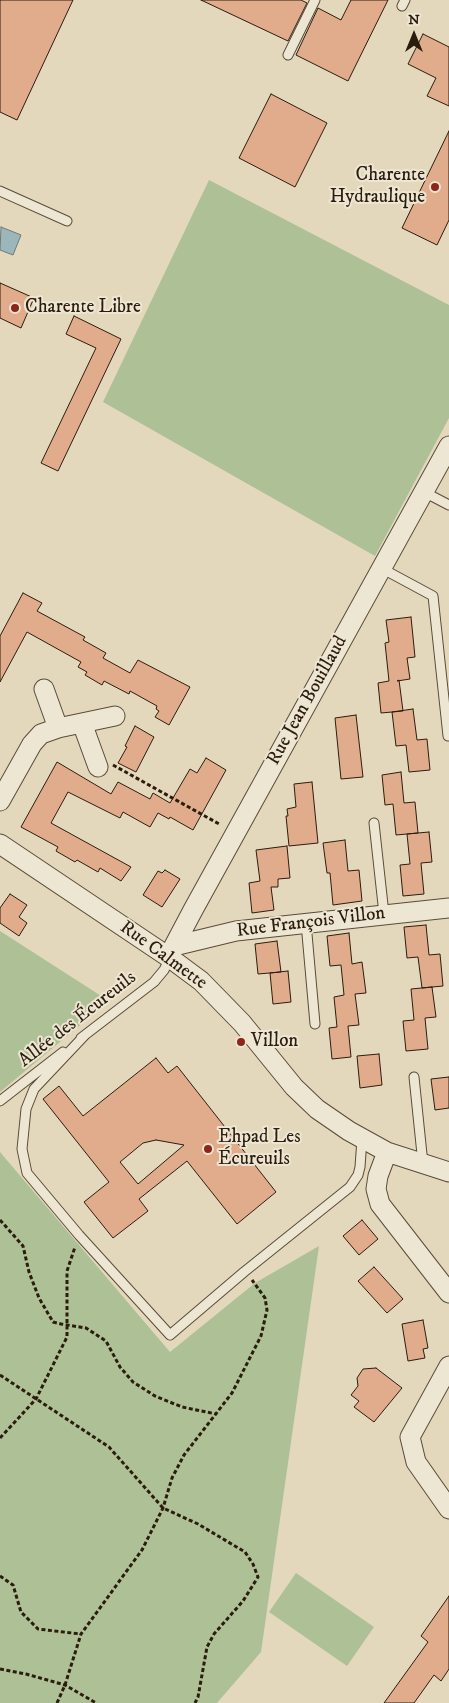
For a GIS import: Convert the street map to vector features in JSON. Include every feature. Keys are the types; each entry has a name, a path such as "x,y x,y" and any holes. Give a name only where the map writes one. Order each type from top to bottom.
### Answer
{"street":[{"name":"Rue Jean Bouillaud","path":"172,952 449,446"},
{"path":"44,689 58,728"},
{"path":"0,801 32,744 41,734 58,728 115,716"},
{"path":"82,723 96,760"},
{"name":"Rue Calmette","path":"0,844 172,952 242,1023 294,1087 317,1109 387,1152 449,1172"},
{"name":"Rue François Villon","path":"172,952 236,931 449,908"},
{"path":"387,1152 378,1176 376,1189 380,1204 449,1293"},
{"path":"449,1366 410,1437 416,1462 449,1508"}],"lane":[{"path":"288,55 315,0"},
{"path":"0,191 67,221"},
{"path":"424,492 449,506"},
{"path":"381,568 433,596 448,736"},
{"path":"374,823 384,914"},
{"path":"306,923 315,1024"},
{"name":"Allée des Écureuils","path":"0,1101 154,982 164,970 172,952"},
{"path":"85,1035 34,1090 26,1109 22,1148 27,1173 170,1335 244,1272 350,1187 358,1175 360,1167 362,1138"},
{"path":"414,1077 423,1165"}],"path":[{"path":"96,760 236,834"},
{"path":"0,1220 23,1246 29,1272 40,1298 54,1322 86,1328 106,1341 120,1367 133,1382 155,1396 182,1407 216,1414"},
{"path":"0,1438 36,1399 67,1337 67,1271 79,1234"},
{"path":"57,1703 82,1634 142,1550 163,1508 172,1478 184,1455 232,1393 261,1336 267,1310 265,1298 255,1283 244,1272"},
{"path":"0,1374 110,1447 163,1508 198,1524 245,1552 253,1564 258,1577 243,1602 214,1634 207,1647 198,1697 195,1703"},
{"path":"0,1576 13,1585 21,1612 38,1629 82,1634"},
{"path":"0,1670 26,1674 65,1685 96,1703"}],"green space":[{"path":"209,180 449,305 449,418 375,556 103,402"},
{"path":"0,931 109,1001 0,1092"},
{"path":"0,1152 170,1352 255,1283 319,1246 261,1652 217,1703 0,1703"},
{"path":"296,1573 374,1627 347,1666 269,1612"}],"water":[{"path":"1,227 21,235 13,255 0,250"}],"building":[{"path":"0,0 73,0 17,120 0,112"},
{"path":"201,0 301,0 307,3 288,41"},
{"path":"351,0 388,0 348,81 296,55 318,8 341,20"},
{"path":"423,34 449,47 449,106 427,96 436,78 408,64"},
{"path":"271,94 327,123 295,187 239,158"},
{"name":"Charente Hydraulique","path":"449,131 449,220 437,245 402,228"},
{"name":"Charente Libre","path":"0,283 34,298 21,328 0,318"},
{"path":"74,316 121,339 58,471 41,463 96,348 66,334"},
{"path":"23,593 42,603 37,611 85,637 83,640 106,653 103,658 130,673 138,660 190,687 169,725 155,717 159,711 156,709 157,706 130,691 129,694 104,681 102,685 85,675 87,672 78,667 81,662 27,632 0,682 0,636"},
{"path":"411,617 415,657 407,658 410,679 399,681 403,711 381,713 378,683 389,681 385,643 389,642 386,620"},
{"path":"413,709 417,740 427,739 430,770 409,772 406,745 396,746 392,712"},
{"path":"356,715 363,777 341,779 335,718"},
{"path":"135,726 154,737 136,772 118,763"},
{"path":"206,758 226,770 193,830 170,817 169,819 158,813 150,827 123,812 120,818 68,792 51,823 131,867 121,881 100,868 98,872 77,860 75,862 56,851 58,847 21,827 57,762 111,794 118,782 150,799 153,793 170,803 190,769 197,773"},
{"path":"401,772 404,803 415,802 418,833 396,835 393,804 385,805 382,775"},
{"path":"312,782 318,843 289,846 286,816 288,816 287,809 296,807 294,784"},
{"path":"429,832 432,862 421,863 424,894 403,896 400,865 410,864 407,834"},
{"path":"345,840 348,871 359,870 362,901 333,905 330,873 327,873 323,843"},
{"path":"287,846 290,878 278,879 278,887 271,887 274,910 252,913 249,883 260,881 256,850"},
{"path":"165,870 180,879 162,907 143,895 158,871 162,873"},
{"path":"10,894 27,905 19,917 27,923 19,936 0,923 0,908"},
{"path":"426,925 429,955 440,954 443,986 422,988 418,957 407,958 404,927"},
{"path":"349,933 352,964 362,962 366,993 355,994 359,1025 348,1026 351,1057 332,1059 329,1028 337,1027 334,997 344,995 341,965 330,966 327,936"},
{"path":"277,941 281,972 258,974 255,944"},
{"path":"288,971 291,1002 273,1004 270,973"},
{"path":"432,987 436,1017 425,1018 428,1049 406,1051 403,1021 414,1020 411,989"},
{"path":"379,1054 382,1085 360,1088 357,1056"},
{"name":"Ehpad Les Écureuils","path":"156,1058 168,1073 177,1066 276,1192 237,1224 187,1161 139,1199 148,1211 113,1238 84,1202 109,1182 43,1099 59,1086 83,1116","holes":["156,1140 184,1145 138,1184 120,1162 143,1143"]},
{"path":"449,1077 449,1108 435,1110 431,1079"},
{"path":"362,1220 378,1239 359,1255 343,1236"},
{"path":"374,1267 403,1299 387,1313 358,1281"},
{"path":"423,1320 428,1348 423,1349 425,1358 408,1361 402,1324"},
{"path":"376,1368 402,1388 374,1422 354,1407 359,1401 351,1395 358,1386 357,1378 363,1369"},
{"path":"449,1596 449,1669 441,1681 434,1675 414,1703 384,1703 428,1642 421,1636"}],"place":[{"name":"Charente Hydraulique","path":"435,187"},
{"name":"Charente Libre","path":"15,308"},
{"name":"Villon","path":"241,1042"},
{"name":"Ehpad Les Écureuils","path":"208,1149"}]}
